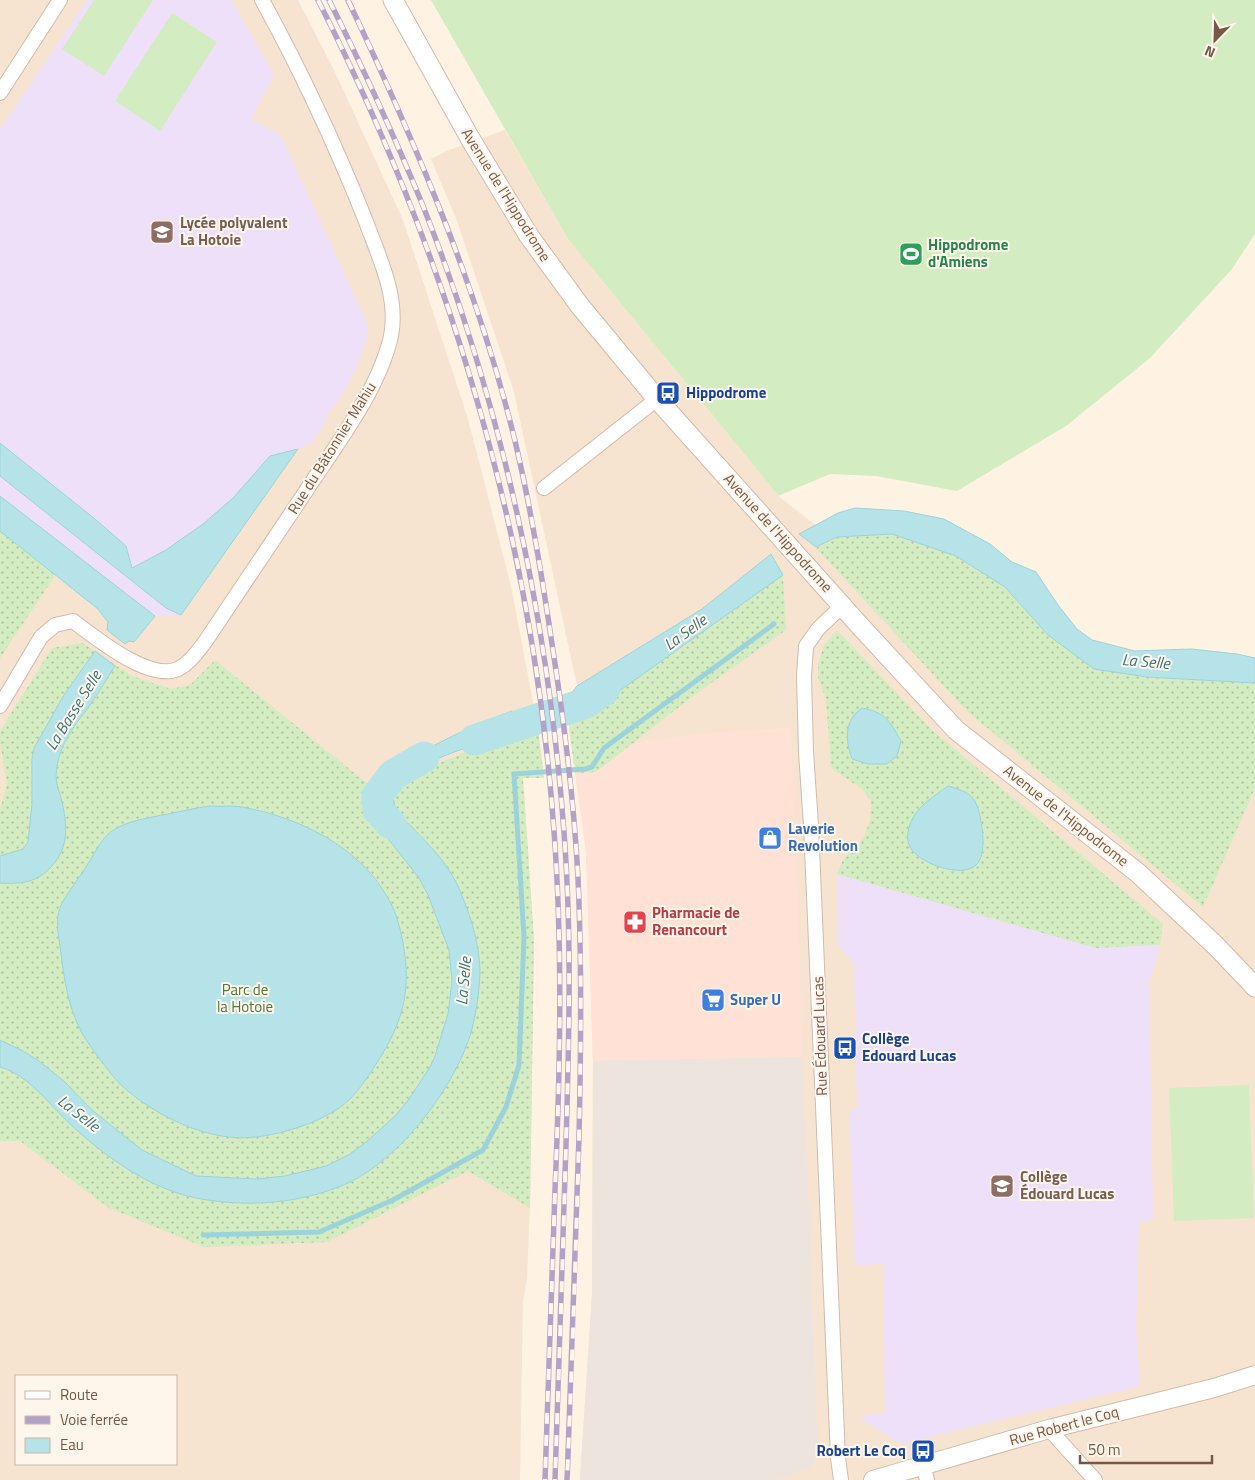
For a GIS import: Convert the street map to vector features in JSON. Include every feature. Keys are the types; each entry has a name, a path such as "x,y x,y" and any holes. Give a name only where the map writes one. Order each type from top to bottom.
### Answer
{"main road":[{"name":"Avenue de l'Hippodrome","path":"393,0 471,140 528,236 580,306 657,399 956,730 1138,873 1216,946 1255,987"}],"street":[{"path":"0,93 60,0"},
{"name":"Rue du Bâtonnier Mahiu","path":"0,706 41,637 55,625 72,621 125,658 148,668 169,672 178,669 190,661 205,642 334,449 378,375 391,335 390,296 386,278 352,188 308,88 262,0"},
{"path":"544,488 657,399"},
{"name":"Rue Édouard Lucas","path":"841,1480 838,1458 804,676 806,646 818,629 842,606"},
{"name":"Rue Robert le Coq","path":"873,1480 925,1473 1049,1429 1255,1376"},
{"path":"1049,1429 1095,1480"}],"shaded area":[{"path":"0,0 298,0 334,70 403,220 468,419 511,586 538,728 544,778 523,778 534,940 530,1208 527,1279 523,1301 520,1480 0,1480"},
{"name":"Lycée polyvalent La Hotoie","path":"87,0 232,0 274,75 251,119 276,132 282,138 368,325 368,333 358,364 324,425 312,443 297,449 181,615 155,616 0,496 0,129"},
{"path":"505,130 568,239 778,496 818,527 1110,666 1255,669 1255,1480 580,1480 592,1294 593,1061 586,851 568,719 581,718 701,609 577,686 514,392 457,221 431,159 449,150"},
{"path":"791,728 803,1057 593,1061 586,851 575,773 596,772 634,743 705,733"},
{"name":"Collège Édouard Lucas","path":"837,874 1096,948 1160,945 1149,983 1153,1219 1139,1222 1136,1329 1140,1386 901,1444 862,1420 863,1415 885,1413 883,1264 855,1265 849,1110 857,1109 854,964 838,945"},
{"path":"803,1057 818,1454 811,1467 774,1480 580,1480 592,1294 593,1061"}],"green space":[{"path":"94,0 153,0 104,76 62,49"},
{"name":"Hippodrome d'Amiens","path":"431,0 1255,0 1255,234 1232,269 1150,358 1066,426 957,491 876,476 830,474 778,496 568,239"},
{"path":"172,13 217,42 160,131 115,101"},
{"path":"0,522 60,568 0,658"},
{"path":"892,534 956,556 1005,587 1048,635 1147,677 1255,683 1255,788 1203,907 967,711 816,548 837,537"},
{"path":"783,575 786,630 693,696 596,772 575,773 568,719 581,718"},
{"path":"837,630 931,729 1163,924 1160,945 1096,948 837,874 843,860 863,839 870,821 871,801 862,789 831,768 826,699 818,678 818,665 824,645"},
{"name":"Parc de la Hotoie","path":"83,643 132,676 171,689 190,685 215,660 374,789 516,732 536,726 538,728 544,778 523,778 534,940 530,1208 468,1171 327,1242 204,1247 109,1208 20,1141 0,1141 0,809 7,785 0,731 52,648"},
{"path":"1249,1085 1254,1218 1174,1221 1169,1088"}],"water":[{"path":"0,443 126,546 132,568 166,550 203,524 233,498 270,456 298,449 181,615 166,608 0,476"},
{"path":"0,496 155,616 134,642 129,641 125,644 107,630 108,622 98,609 0,531"},
{"path":"855,508 904,511 944,519 990,544 1012,562 1036,572 1077,629 1092,640 1135,651 1191,649 1255,658 1255,683 1147,677 1094,669 1048,635 1005,587 956,556 892,534 837,537 816,547 799,534 838,513"},
{"path":"771,554 783,575 581,718 568,719 566,700 577,686 702,609"},
{"name":"La Basse Selle","path":"95,651 115,666 92,703 71,731 59,757 56,780 66,825 62,850 52,866 40,876 22,883 0,883 0,856 23,849 28,842 32,804 32,759 34,748 64,695"},
{"path":"862,708 882,715 894,728 901,741 897,756 887,764 868,764 852,759 847,738 849,724 856,713"},
{"path":"512,711 516,732 437,759 422,766 395,785 383,777 399,764 417,754 470,728"},
{"path":"372,782 393,796 398,813 443,861 457,884 472,924 479,954 480,973 478,997 470,1036 462,1057 450,1079 437,1101 421,1122 404,1141 366,1173 328,1191 292,1200 238,1203 182,1195 146,1180 112,1159 82,1135 28,1083 19,1076 0,1067 0,1040 39,1061 65,1082 92,1110 142,1150 196,1176 256,1179 285,1176 326,1166 350,1154 366,1142 395,1116 409,1099 430,1067 448,1014 452,981 449,950 428,895 419,878 367,812 365,797"},
{"path":"948,786 963,791 972,797 979,813 983,850 979,861 969,869 950,870 930,863 913,852 909,845 909,829 916,813"},
{"path":"210,806 242,807 284,818 305,826 344,849 361,863 388,898 402,936 406,965 403,1007 393,1034 375,1066 358,1090 341,1107 306,1125 280,1133 238,1138 220,1136 183,1124 149,1106 120,1084 96,1054 82,1034 69,1001 58,927 59,911 66,896 104,838 118,827 132,822"}],"waterway":[{"path":"203,1235 319,1232 393,1200 483,1150 506,1107 519,1065 524,937 514,774 592,767 604,748 774,624"},
{"name":"La Selle","path":"474,740 586,703 604,690"},
{"name":"La Selle","path":"391,824 378,810 377,796 393,775 424,757"}],"railway":[{"path":"318,0 365,99 408,199 446,301 478,404 505,508 527,614 543,722 554,831 560,966 558,1101 545,1480"},
{"path":"329,0 377,100 421,201 475,354 497,432 516,511 533,591 546,671 557,751 564,832 569,949 567,1105 555,1480"},
{"path":"348,0 421,162 464,272 483,328 500,384 521,466 536,542 556,673 574,819 581,975 579,1137 567,1480"}],"place":[{"name":"Lycée polyvalent La Hotoie","path":"162,232"},
{"name":"Hippodrome d'Amiens","path":"911,254"},
{"name":"Hippodrome","path":"668,393"},
{"name":"Laverie Revolution","path":"770,838"},
{"name":"Pharmacie de Renancourt","path":"635,922"},
{"name":"Super U","path":"713,1000"},
{"name":"Collège Edouard Lucas","path":"845,1048"},
{"name":"Collège Édouard Lucas","path":"1002,1186"},
{"name":"Robert Le Coq","path":"923,1451"}]}
